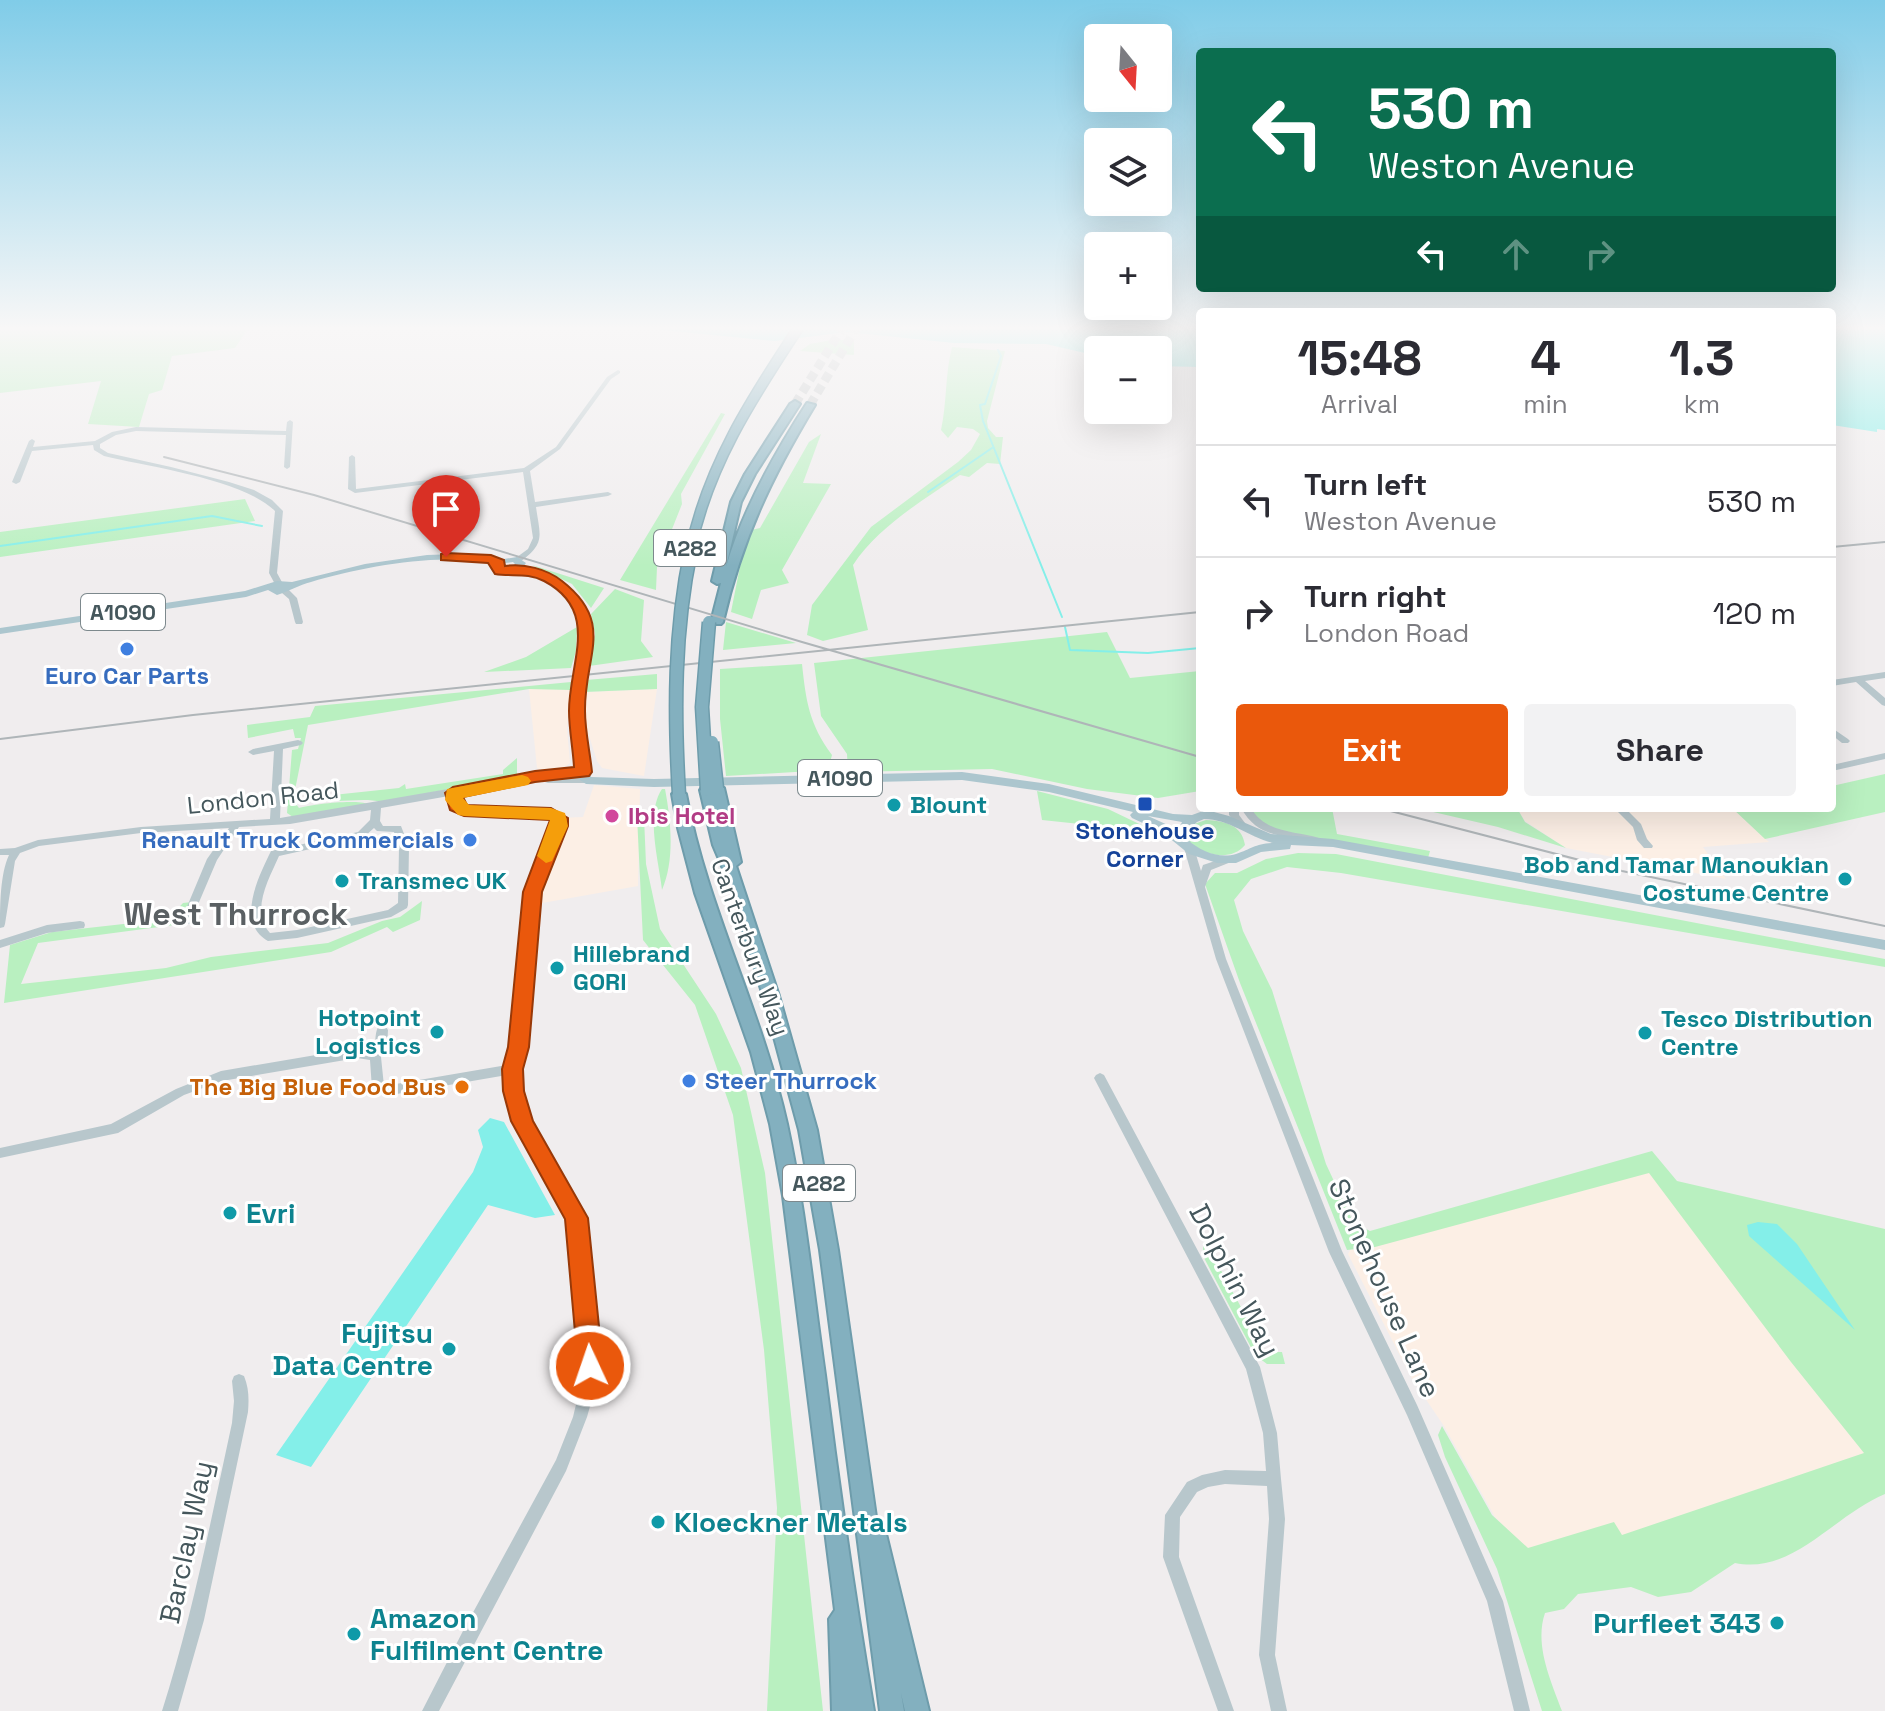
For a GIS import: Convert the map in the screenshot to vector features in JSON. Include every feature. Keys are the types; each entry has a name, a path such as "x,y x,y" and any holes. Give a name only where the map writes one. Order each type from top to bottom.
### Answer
{"highway":[{"name":"Canterbury Way","path":"747,407 720,457 688,555 676,644 679,794 692,866 760,1055 781,1137 802,1267 838,1559"},
{"name":"Canterbury Way","path":"717,603 727,531 736,502 750,474 793,407"},
{"name":"Canterbury Way","path":"809,407 754,502 736,546 706,642 702,707 723,856 736,883 808,1130 819,1184 863,1491"},
{"path":"863,1491 889,1583 917,1711"},
{"name":"A282","path":"863,1491 892,1711"},
{"path":"838,1559 844,1711"},
{"name":"A282","path":"838,1559 862,1711"}],"main road":[{"name":"A1090","path":"0,631 246,594 327,574 446,557 482,557 499,563 497,568 503,571 518,564 549,578 576,599 585,621 577,725 585,776"},
{"name":"London Road","path":"585,776 654,783 962,776 1021,782 1178,819 1197,818"},
{"name":"London Road","path":"1111,803 1166,829 1185,844"},
{"name":"A1090","path":"1197,818 1222,817 1268,837 1318,841 1885,945"},
{"path":"1185,844 1183,828 1197,818"},
{"path":"1242,824 1255,841 1247,854"},
{"name":"A1090","path":"1185,844 1204,856 1230,860 1259,848 1275,846 1345,847"}],"street":[{"path":"352,457 352,489 355,491 526,470 558,448 588,407"},
{"path":"287,467 290,422"},
{"path":"16,482 30,445 97,443 114,433 136,429 289,433"},
{"path":"97,443 96,449 106,455 230,485 271,500 279,511 273,573 281,587 293,598 299,622"},
{"path":"518,564 536,541 526,470"},
{"path":"532,505 608,494"},
{"path":"1836,682 1885,675"},
{"path":"1857,678 1885,703"},
{"path":"1836,734 1845,741"},
{"path":"253,752 298,743"},
{"path":"275,823 279,747"},
{"path":"1836,767 1885,756"},
{"name":"London Road","path":"0,852 16,851 38,843 141,830 275,823 530,779 585,776"},
{"path":"430,1711 558,1472 579,1423 589,1385 588,1320 577,1218 522,1121 512,1069 518,1047 532,892 559,826 559,818 551,814 464,811 457,806 453,793"},
{"path":"375,821 361,835 300,845 275,853 254,914 259,930 268,937 297,934 391,913 403,905 404,847 398,828 380,829 375,821 376,807"},
{"path":"1197,818 1210,812"},
{"path":"1234,812 1242,824"},
{"path":"1248,812 1262,827 1318,841"},
{"path":"1623,812 1639,828 1642,840 1648,846"},
{"path":"186,921 212,859 236,825"},
{"name":"Stonehouse Lane","path":"1185,844 1201,887 1221,959 1336,1252 1412,1410 1495,1601 1522,1711"},
{"path":"0,924 10,859 16,851"},
{"path":"1201,887 1207,868 1230,860"},
{"path":"0,944 47,929 80,925"},
{"path":"382,1030 381,1047 375,1056 378,1089 385,1091 512,1069"},
{"path":"0,1153 114,1129 180,1092 221,1076 357,1053 375,1056"},
{"name":"Dolphin Way","path":"1100,1078 1253,1367 1270,1433 1274,1479 1277,1519 1267,1655 1279,1711"},
{"name":"Barclay Way","path":"170,1711 204,1594 236,1429 242,1390 239,1381"},
{"path":"1226,1711 1171,1557 1173,1515 1192,1487 1207,1480 1225,1477 1274,1479"}],"shaded area":[{"path":"529,689 570,690 567,729 570,763 562,769 543,771 537,768"},
{"path":"657,689 644,776 602,768 585,723 584,692"},
{"path":"594,785 640,789 638,886 531,905 559,818 583,817"},
{"path":"1519,812 1736,812 1769,842 1703,847 1726,879 1566,848 1525,821"},
{"path":"1647,1161 1885,1460 1643,1538 1527,1550 1495,1517 1444,1426 1412,1379 1348,1254 1355,1241"}],"green space":[{"path":"93,407 145,407 139,427 88,424"},
{"path":"991,407 988,428 996,437 1003,437 1000,464 987,463 969,477 960,475 902,515 863,551 853,565 868,630 823,641 807,635 812,605 871,527 971,450 980,434 973,429 957,427 948,438 941,430 944,409"},
{"path":"721,413 725,414 681,494 682,504 657,567 656,590 620,580"},
{"path":"821,434 803,483 831,484 782,570 789,583 761,590 752,619 731,612 747,531 760,528 809,442"},
{"path":"245,499 255,521 0,557 0,532"},
{"path":"532,565 604,588 591,608 572,584"},
{"path":"615,589 644,600 641,641 653,657 589,666 595,634 591,614"},
{"path":"726,622 796,643 723,650"},
{"path":"577,627 576,651 571,668 484,672 526,657"},
{"path":"1107,632 1130,678 1196,671 1196,792 1158,798 1087,789 992,769 848,772 847,754 821,716 814,663"},
{"path":"802,664 810,712 818,733 832,755 828,770 726,776 720,719 720,669"},
{"path":"657,674 657,689 584,692 586,680"},
{"path":"571,682 570,690 529,689 308,725 293,800 299,808 344,802 369,804 293,817 287,813 292,750 298,749 301,738 295,738 293,729 248,738 247,725 310,717 315,706"},
{"path":"517,758 517,775 512,777 381,802 330,801 314,797 399,788 405,784 406,789 503,774 503,770"},
{"path":"1885,774 1885,812 1765,839 1736,812 1836,812 1836,785"},
{"path":"662,789 665,789 671,840 669,866 662,890 654,811"},
{"path":"1037,791 1108,809 1156,832 1042,820"},
{"path":"1251,812 1333,812 1337,834 1430,851 1428,858 1273,830 1255,821"},
{"path":"1433,812 1519,812 1525,822 1566,848 1498,827"},
{"path":"637,816 644,817 646,864 660,929 716,1014 741,1068 765,1173 823,1711 767,1711 777,1508 764,1350 733,1115 695,1005 643,940"},
{"path":"1206,820 1232,825 1245,845 1232,854 1216,855 1187,842 1188,826"},
{"path":"1298,853 1336,854 1885,959 1885,967 1341,873 1287,867 1251,879 1234,900 1243,931 1272,990 1326,1164 1353,1222 1370,1231 1652,1151 1677,1181 1885,1229 1885,1494 1866,1503 1795,1552 1756,1564 1735,1563 1691,1592 1658,1597 1631,1587 1578,1594 1564,1609 1545,1613 1541,1638 1543,1650 1562,1711 1542,1711 1497,1569 1445,1457 1438,1435 1442,1426 1492,1515 1528,1548 1614,1522 1622,1535 1864,1453 1791,1362 1649,1173 1375,1247 1347,1250 1240,983 1205,884 1215,873 1237,873 1266,859"},
{"path":"422,901 420,920 393,932 387,927 331,952 4,1003 10,945 52,932 168,919 183,903 192,902 183,922 174,925 38,943 21,984 166,968 211,957 328,943 400,917"},
{"path":"1208,1241 1214,1243 1209,1248 1242,1309 1251,1308 1265,1352 1282,1352 1285,1364 1267,1364 1255,1355 1203,1256 1203,1246"}],"water":[{"path":"1836,407 1885,407 1885,430 1877,429 1877,432 1836,426"},
{"path":"490,1118 504,1122 555,1215 535,1218 488,1205 311,1467 276,1455 473,1172 483,1147 478,1130"},
{"path":"1758,1222 1777,1224 1797,1244 1855,1330 1749,1236 1747,1225"}],"waterway":[{"path":"980,407 983,421 1062,617"},
{"path":"928,492 992,448"},
{"path":"0,546 212,516 262,526"},
{"path":"1065,627 1070,650 1148,653 1196,648"}],"railway":[{"path":"164,457 314,495 829,650"},
{"path":"1836,547 1885,542"},
{"path":"829,650 1196,612"},
{"path":"0,739 193,715 829,650"},
{"path":"829,650 1196,756"},
{"path":"1394,812 1622,871 1885,926"}],"slow traffic":[{"path":"522,781 453,793 454,800 464,811 551,814 559,818 559,826 546,856"}],"place":[{"name":"Euro Car Parts","path":"127,649"},
{"name":"Stonehouse Corner","path":"1145,804"},
{"name":"Blount","path":"894,805"},
{"name":"Ibis Hotel","path":"612,816"},
{"name":"Renault Truck Commercials","path":"470,840"},
{"name":"Bob and Tamar Manoukian Costume Centre","path":"1845,879"},
{"name":"Transmec UK","path":"342,881"},
{"name":"Hillebrand GORI","path":"557,968"},
{"name":"Hotpoint Logistics","path":"437,1032"},
{"name":"Tesco Distribution Centre","path":"1645,1033"},
{"name":"Steer Thurrock","path":"689,1081"},
{"name":"The Big Blue Food Bus","path":"462,1087"},
{"name":"Evri","path":"230,1213"},
{"name":"Fujitsu Data Centre","path":"449,1349"},
{"name":"Kloeckner Metals","path":"658,1522"},
{"name":"Purfleet 343","path":"1777,1623"},
{"name":"Amazon Fulfilment Centre","path":"354,1634"}],"district":[{"name":"West Thurrock","path":"236,914"}],"route":[{"path":"446,557 491,559 499,563 497,568 500,571 518,568 549,578 576,599 585,621 586,638 577,710 585,765 583,772 535,777 453,793 457,806 464,811 551,814 559,818 559,826 532,892 518,1047 512,1069 522,1121 577,1218 590,1366"}]}
